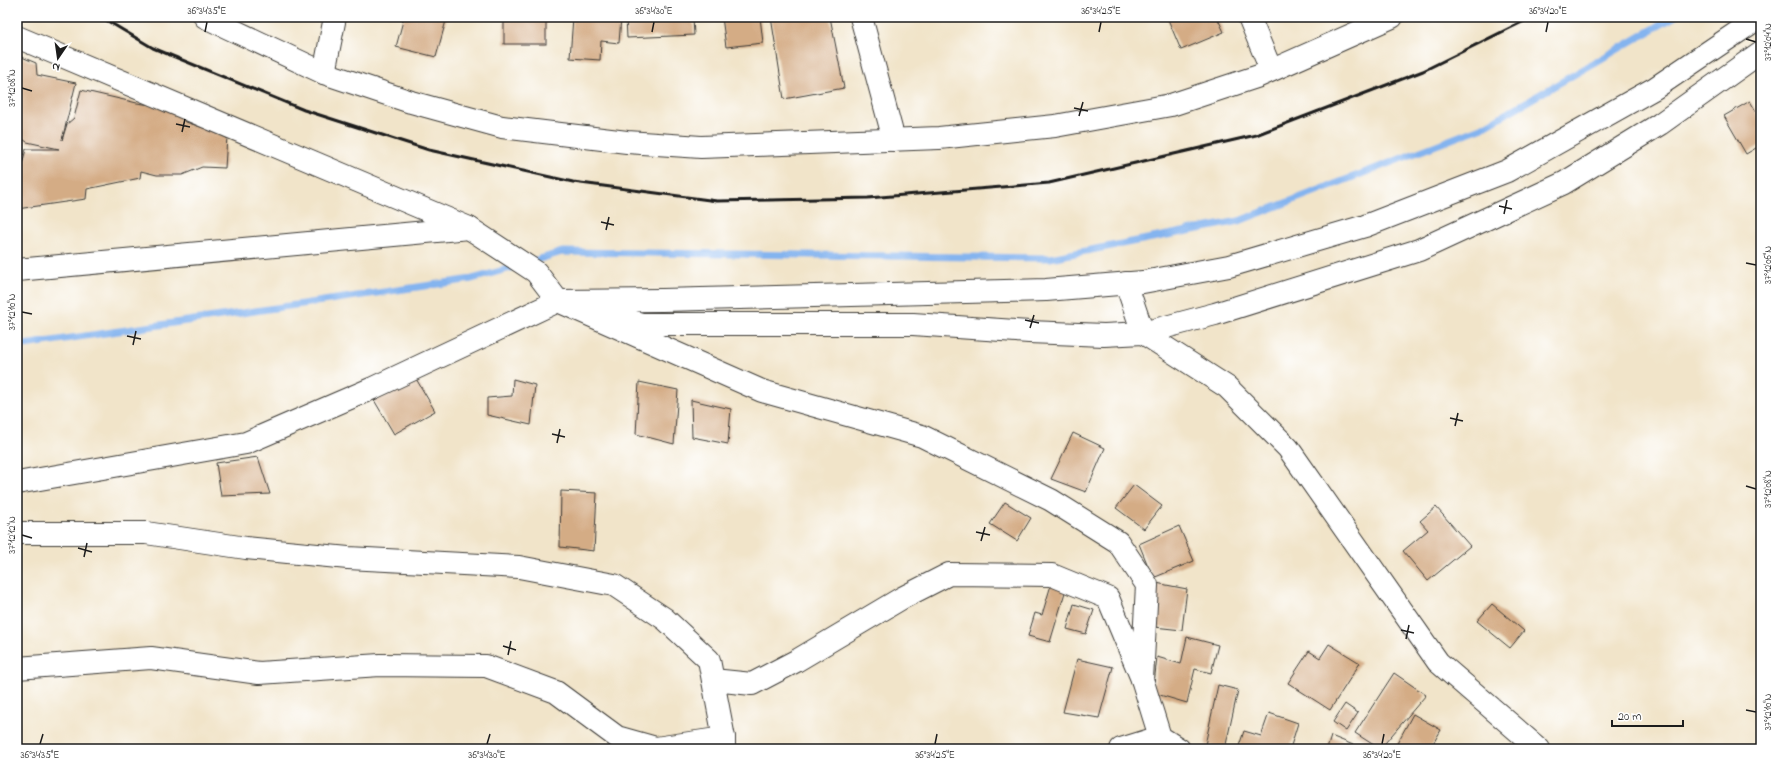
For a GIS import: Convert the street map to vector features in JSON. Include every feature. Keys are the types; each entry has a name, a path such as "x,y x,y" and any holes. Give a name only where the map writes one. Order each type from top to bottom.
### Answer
{"street":[{"path":"204,17 324,74 411,102 502,127 619,141 701,147 939,138 1055,126 1171,105 1271,70 1392,17"},
{"path":"324,74 335,17"},
{"path":"861,17 894,140"},
{"path":"1249,17 1271,70"},
{"path":"17,483 246,443 373,388 558,301 693,300 1038,291 1143,282 1229,266 1365,226 1507,171 1655,88 1760,17"},
{"path":"17,36 477,233 536,272 558,301 762,391 922,436 1051,500 1118,542 1147,585 1142,679"},
{"path":"558,301 642,324 913,324 1097,335 1144,333 1215,314 1419,250 1564,183 1660,124 1761,52"},
{"path":"17,270 477,233"},
{"path":"1126,283 1144,333 1227,387 1288,448 1438,662 1539,749"},
{"path":"17,533 146,533 246,548 348,558 519,567 614,585 665,619 709,660 714,680 724,743 655,748 617,736 556,692 486,666 380,664 259,673 151,658 17,668"},
{"path":"714,680 752,684 796,661 902,598 949,574 1052,576 1108,598 1142,679 1160,736 1179,749"},
{"path":"1120,749 1160,736"}],"building":[{"path":"404,17 447,17 436,57 396,47"},
{"path":"504,17 546,17 546,44 504,44"},
{"path":"573,17 621,17 619,43 601,41 600,60 570,58"},
{"path":"626,17 693,17 694,35 627,38"},
{"path":"722,17 760,17 763,43 726,47"},
{"path":"771,17 830,17 844,88 784,99"},
{"path":"1167,17 1217,17 1224,32 1181,50"},
{"path":"17,55 36,63 37,75 76,83 62,140 67,124 74,118 81,90 137,103 171,108 186,122 227,136 225,168 202,167 182,175 157,175 141,171 140,178 87,189 86,199 17,209 17,185 26,149 59,149 27,142 17,135"},
{"path":"1750,101 1761,120 1761,145 1746,154 1724,116"},
{"path":"415,377 435,411 394,434 374,400"},
{"path":"513,379 535,385 531,425 487,415 487,398 512,396"},
{"path":"639,382 678,390 674,444 636,434"},
{"path":"691,400 731,409 728,444 692,437"},
{"path":"1073,433 1105,448 1086,492 1051,479"},
{"path":"258,457 270,494 221,496 216,463"},
{"path":"1134,485 1162,506 1144,529 1116,508"},
{"path":"561,491 597,493 594,551 560,547"},
{"path":"1005,502 1031,518 1017,541 990,524"},
{"path":"1436,507 1470,546 1428,581 1403,551 1428,530 1420,521"},
{"path":"1179,526 1194,561 1153,578 1139,544"},
{"path":"1156,583 1187,589 1182,630 1154,627"},
{"path":"1051,585 1066,589 1050,642 1028,636 1035,613 1042,615"},
{"path":"1074,604 1094,610 1086,634 1067,629"},
{"path":"1492,604 1524,631 1510,648 1477,621"},
{"path":"1187,637 1218,645 1211,673 1195,669 1187,703 1153,693 1157,657 1181,664"},
{"path":"1329,644 1360,663 1330,710 1288,683 1309,651 1320,658"},
{"path":"1077,659 1113,667 1099,718 1063,712"},
{"path":"1394,673 1426,695 1380,749 1355,733"},
{"path":"1218,685 1238,690 1225,749 1205,745"},
{"path":"1345,704 1358,713 1346,731 1333,722"},
{"path":"1269,713 1298,723 1290,749 1238,749 1244,731 1261,736"},
{"path":"1413,714 1441,730 1430,749 1394,749"},
{"path":"1331,736 1363,749 1327,749"}],"waterway":[{"path":"530,262 562,252 1050,258 1239,221 1483,127 1674,17"},
{"path":"17,346 472,279 518,266"}],"railway":[{"path":"101,17 153,48 304,110 429,150 573,182 717,201 868,198 1049,183 1256,135 1423,71 1532,17"}]}
